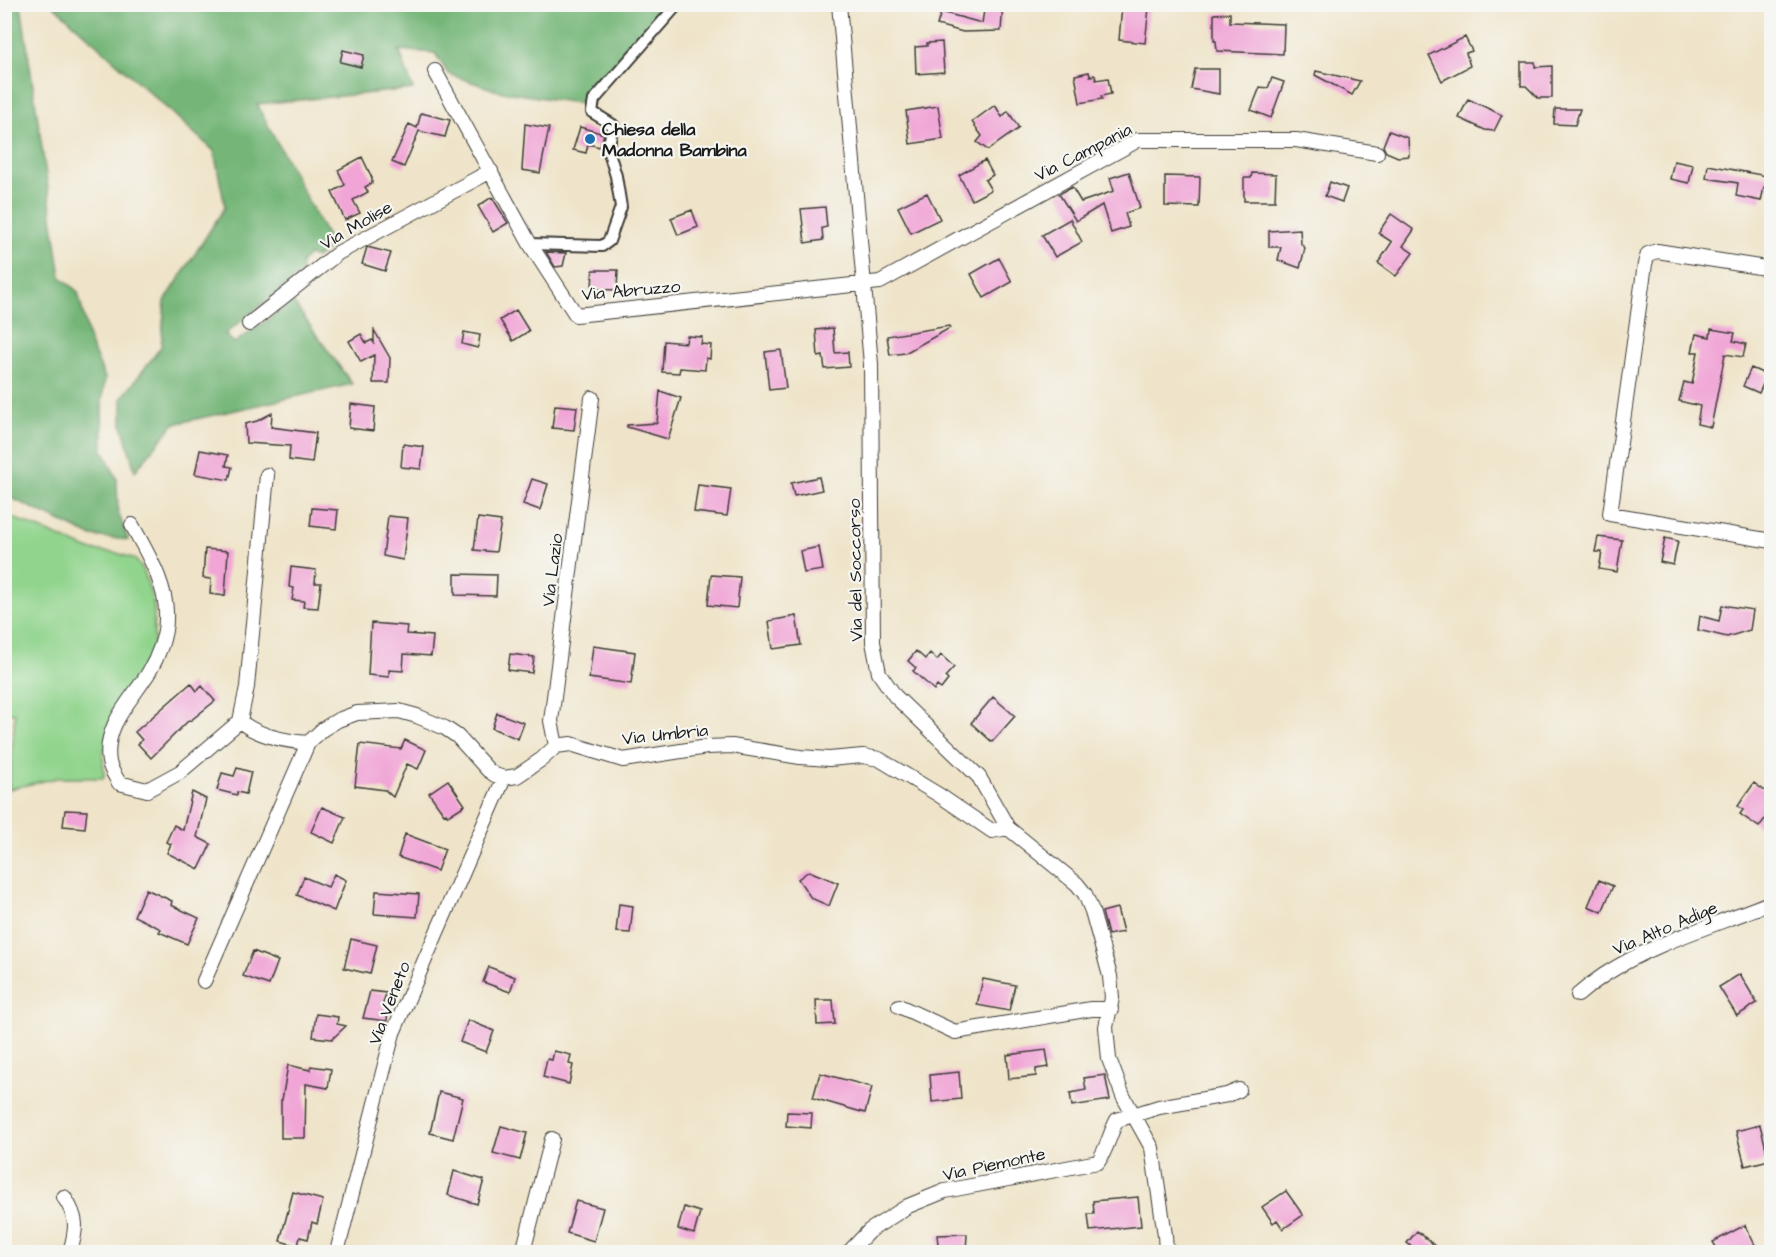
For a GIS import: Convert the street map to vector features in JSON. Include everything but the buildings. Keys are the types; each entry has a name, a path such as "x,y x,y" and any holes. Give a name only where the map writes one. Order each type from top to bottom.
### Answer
{"street":[{"path":"530,244 602,246 609,241 621,207 616,176 608,149 613,125 592,112 594,100 678,4"},
{"name":"Via del Soccorso","path":"839,4 872,364 873,642 879,673 895,696 979,777 1008,828 1077,884 1085,894 1110,976 1112,998 1106,1027 1108,1059 1123,1096 1152,1148 1166,1235 1166,1252"},
{"name":"Via Abruzzo","path":"435,70 530,244 576,315 863,284"},
{"name":"Via Campania","path":"863,284 880,282 1138,140 1296,140 1377,153"},
{"name":"Via Molise","path":"249,324 338,253 490,171"},
{"path":"1772,269 1657,251 1648,254 1610,513 1772,541"},
{"name":"Via Lazio","path":"556,746 550,721 592,398"},
{"path":"132,525 162,588 167,617 165,632 150,671 125,704 110,738 109,763 118,783 147,790 180,772 240,721 247,687 267,475"},
{"path":"204,981 308,743 323,729 357,713 399,711 445,728 462,740 488,770 504,778 517,776 543,759 556,746"},
{"path":"240,721 247,728 290,742 308,743"},
{"name":"Via Umbria","path":"556,746 571,744 623,760 707,747 732,746 800,757 829,759 863,756 879,759 939,795 992,831 1008,828"},
{"name":"Via Veneto","path":"337,1252 393,1033 504,778"},
{"name":"Via Alto Adige","path":"1578,995 1603,975 1661,946 1772,902"},
{"path":"899,1006 955,1032 1091,1009 1111,1009"},
{"path":"1135,1116 1159,1107 1227,1095 1239,1090"},
{"name":"Via Piemonte","path":"849,1252 869,1231 888,1218 908,1206 945,1191 1098,1162 1104,1154 1109,1134 1117,1120 1135,1116"},
{"path":"523,1252 552,1139"},
{"path":"64,1197 74,1211 76,1223 70,1252"}],"green space":[{"path":"4,5 21,5 61,277 78,292 90,343 105,378 102,401 103,450 117,479 118,512 128,540 91,536 5,495"},
{"path":"53,5 672,5 584,104 498,91 448,74 435,53 399,50 413,89 257,104 332,246 316,258 309,255 301,263 302,272 225,334 234,343 293,302 352,384 174,424 135,471 122,425 122,398 161,347 165,301 225,207 214,151"},
{"path":"4,514 90,550 117,553 135,559 144,571 154,605 154,643 146,665 103,753 104,778 57,778 9,789 15,713 5,713"}],"place":[{"name":"Chiesa della Madonna Bambina","path":"590,139"}]}
